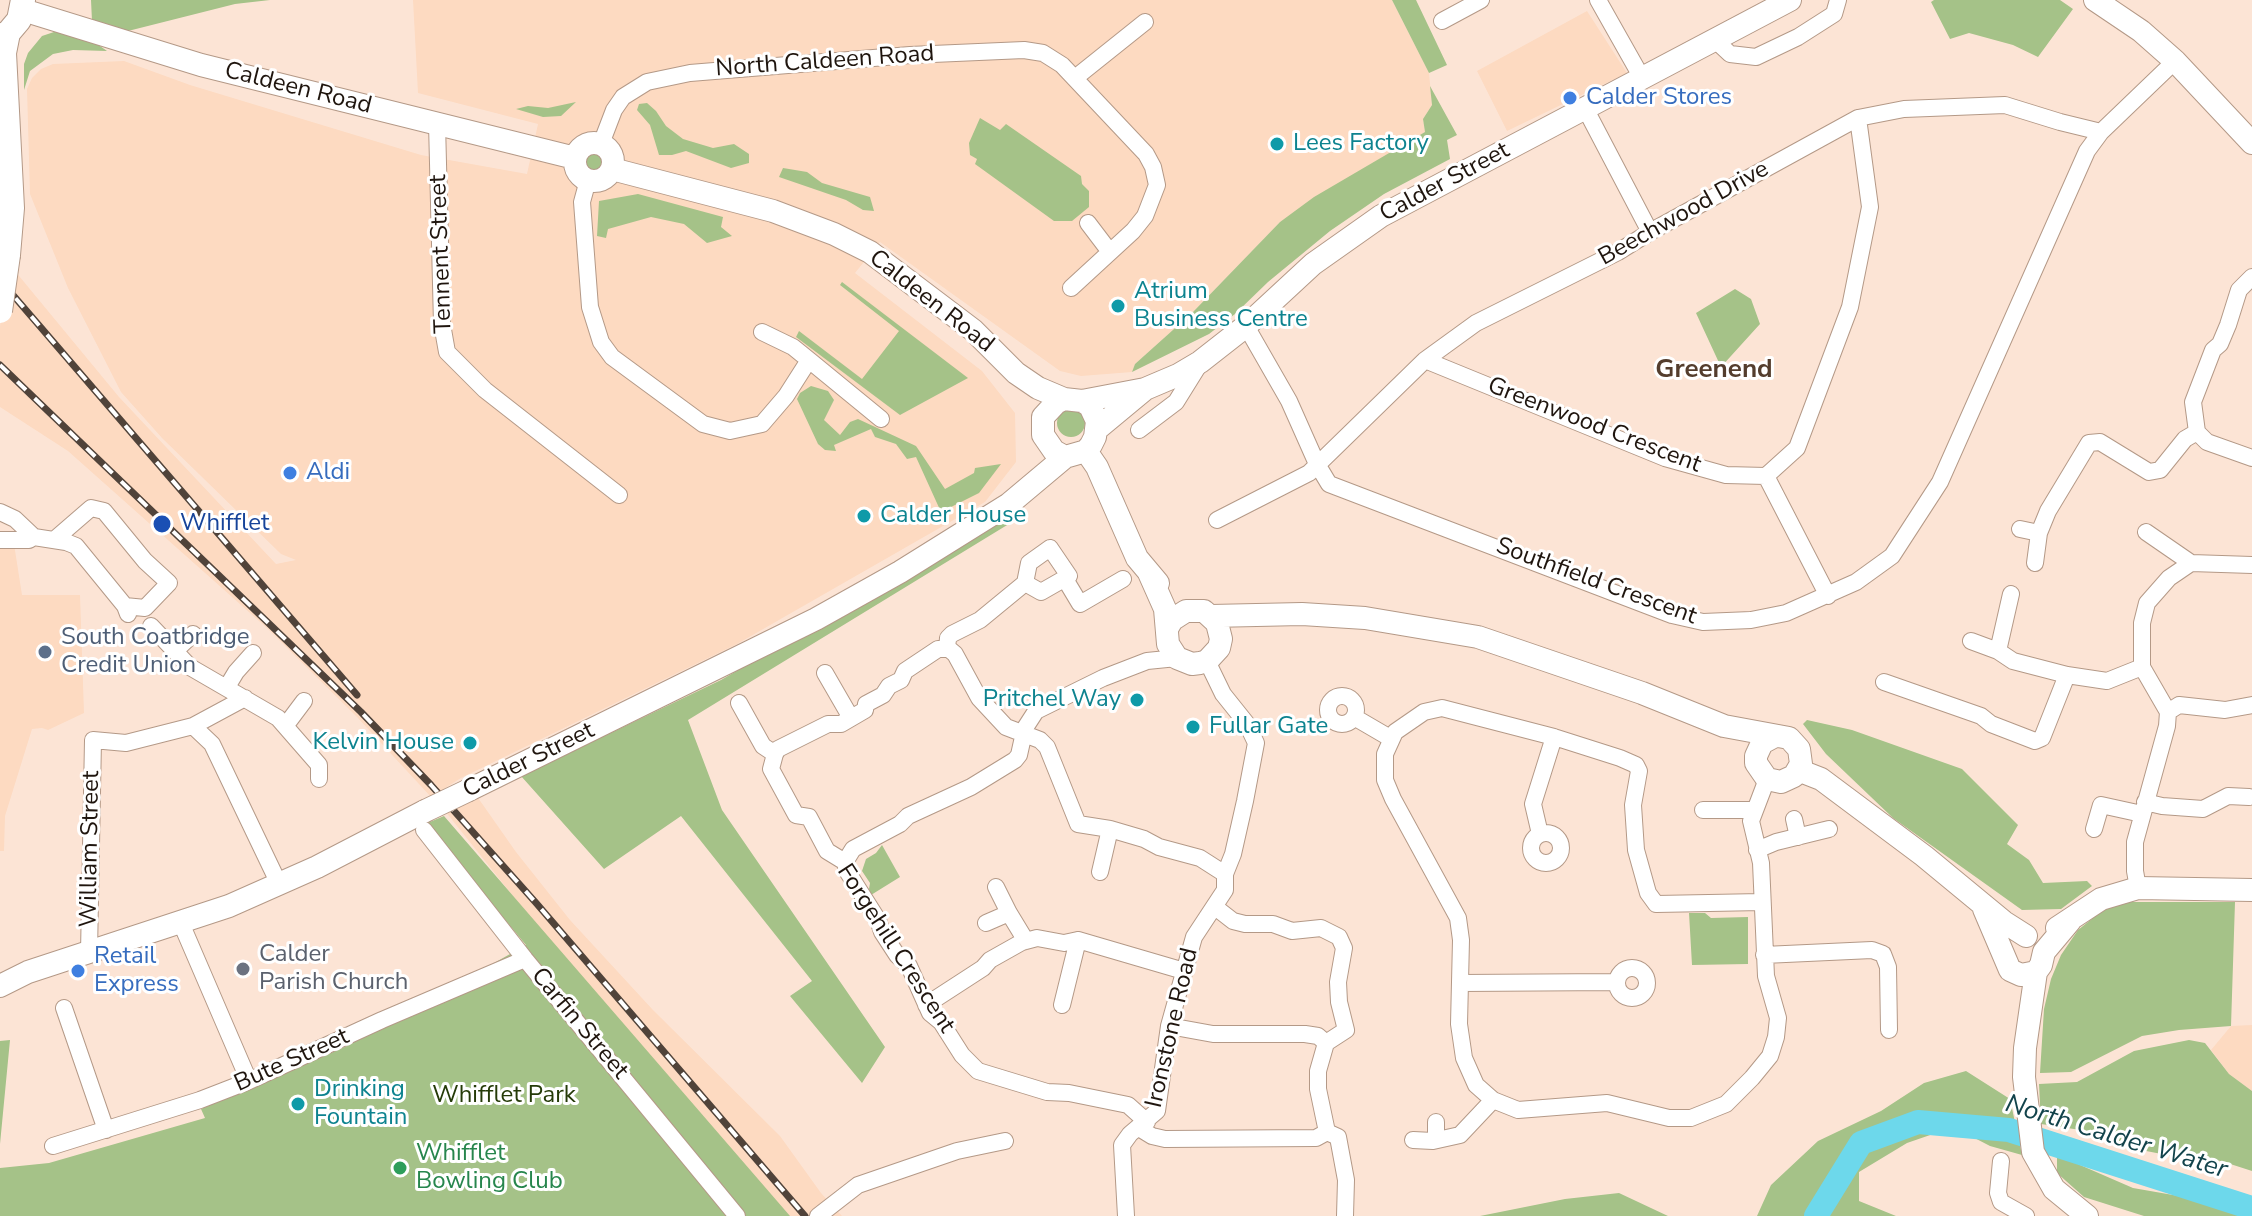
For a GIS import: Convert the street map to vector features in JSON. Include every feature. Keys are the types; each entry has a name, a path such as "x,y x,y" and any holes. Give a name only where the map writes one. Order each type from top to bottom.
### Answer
{"main road":[{"path":"0,311 12,208 4,34 19,20 23,5"}],"street":[{"path":"1442,21 1481,0"},
{"path":"1598,0 1642,78"},
{"name":"Calder Street","path":"1043,417 1048,409 1073,400 1145,389 1178,375 1246,326 1313,264 1381,216 1790,0"},
{"path":"1715,40 1730,54 1756,57 1798,37 1834,14 1838,0"},
{"path":"2095,0 2141,31 2250,136"},
{"name":"Caldeen Road","path":"23,5 201,65 575,158"},
{"path":"1075,78 1145,22"},
{"name":"North Caldeen Road","path":"601,144 614,110 623,97 647,82 690,73 910,55 1024,50 1043,53 1062,65 1150,158 1157,185 1145,216 1071,288"},
{"name":"Southfield Crescent","path":"1246,326 1289,401 1329,484 1672,615 1703,622 1751,620 1786,613 1856,582 1892,556 1940,482 2087,151 2101,132 2175,61"},
{"name":"Beechwood Drive","path":"1217,520 1309,473 1425,360 1476,323 1618,252 1858,118 1904,109 2005,105 2101,132"},
{"path":"1585,108 1650,232"},
{"path":"1828,596 1766,476 1797,448 1850,307 1870,207 1858,118"},
{"name":"Tennent Street","path":"437,123 442,324 447,352 485,390 619,495"},
{"path":"586,144 601,144 610,151 612,169 605,177 588,180 578,172 575,158 586,144"},
{"name":"Caldeen Road","path":"612,169 773,211 834,234 870,252 973,330 1016,373 1038,388 1073,400"},
{"path":"588,180 582,202 590,307 601,342 612,357 703,424 730,431 762,424 786,396 809,360"},
{"path":"1088,223 1110,252"},
{"path":"2252,277 2239,290 2220,344 2213,350 2193,402 2197,432 2207,442 2252,458"},
{"path":"762,332 793,347 881,419"},
{"name":"Greenwood Crescent","path":"1425,360 1665,458 1726,475 1766,476"},
{"name":"Calder Street","path":"1139,430 1176,402 1200,362"},
{"name":"Caldeen Road","path":"1016,373 1043,417"},
{"name":"Calder Street","path":"0,986 28,972 181,923 424,821 469,790 816,619 900,572 1015,500 1066,451 1145,389"},
{"path":"1073,400 1094,413 1097,429"},
{"path":"1043,417 1043,435 1097,467 1137,558 1186,611"},
{"path":"2035,563 2039,533 2048,511 2089,443 2100,442 2149,472 2160,470 2185,439 2197,432"},
{"path":"0,540 54,540 76,546 126,610 145,608 169,583 145,561 104,511 91,508 54,540"},
{"path":"0,512 15,519 32,539"},
{"path":"2020,529 2039,533"},
{"path":"2146,532 2191,563 2252,566"},
{"path":"947,649 948,638 952,634 980,620 1025,583 1029,563 1050,548 1069,576 1041,592 1025,583"},
{"path":"2138,888 2135,842 2167,726 2168,712 2142,667 2142,623 2147,603 2169,578 2191,563"},
{"path":"1149,573 1165,609 1168,644 1177,658"},
{"path":"1065,579 1080,604 1123,579"},
{"path":"1998,651 2011,594"},
{"path":"845,862 853,849 900,824 908,816 971,787 1015,760 1023,734 1036,711 1103,678 1147,661 1177,658 1192,664 1207,661 1214,655 1221,639 1217,623 1204,611 1178,614 1147,661"},
{"path":"1211,616 1276,614 1365,618 1478,637 1642,693 1724,726 1789,738 1801,756 1798,770 1788,780 1774,782 1758,769 1756,756 1762,743 1775,736"},
{"path":"1221,639 1276,614"},
{"path":"151,626 190,667 286,725 319,765 319,779"},
{"path":"175,651 193,634"},
{"path":"1971,641 1998,651 2013,661 2067,675 2107,681 2142,667"},
{"path":"739,703 763,746 775,754 778,749 828,724 841,724 865,710 866,704 901,680 905,671 938,649 947,649 955,654 979,698 1006,727 1040,740 1047,747 1078,824 1110,829 1200,858 1225,874"},
{"path":"227,687 253,653"},
{"name":"Ironstone Road","path":"1126,1216 1122,1145 1157,1111 1169,1026 1194,937 1225,890 1225,874 1233,854 1256,743 1247,724 1223,694 1207,661"},
{"path":"825,673 851,718"},
{"path":"1884,682 1981,716 1991,724 2035,741 2042,738 2067,675"},
{"path":"245,698 193,726 212,744 279,884"},
{"path":"286,725 304,701"},
{"path":"2168,712 2179,705 2225,710 2252,705"},
{"path":"1762,902 1656,904 1648,893 1636,850 1633,805 1639,771 1636,765 1554,737 1442,708 1424,712 1390,738 1385,754 1385,780 1439,888 1452,903 1458,918 1461,940 1459,1024 1464,1058 1476,1085 1493,1100 1518,1110 1607,1103 1669,1118 1691,1118 1726,1104 1770,1056 1778,1018 1766,976 1761,863 1751,821 1767,779"},
{"path":"1354,717 1390,738"},
{"name":"William Street","path":"89,953 93,740 126,743 193,726"},
{"path":"1724,726 1756,756"},
{"path":"1540,834 1533,804 1554,737"},
{"name":"Forgehill Crescent","path":"775,754 771,769 796,815 809,817 827,851 845,862 847,871 878,920 882,932 897,955 909,966 926,1005 962,1055 978,1071 1047,1092 1069,1093 1128,1105 1152,1136 1165,1139 1316,1138 1327,1132"},
{"path":"1798,770 1821,779 1924,856 1982,904 2032,955"},
{"path":"2094,829 2101,805 2203,809 2228,796 2251,801"},
{"path":"1703,810 1754,810"},
{"path":"1794,819 1798,837"},
{"name":"Carfin Street","path":"424,821 525,959 737,1216"},
{"path":"1100,872 1110,829"},
{"path":"1757,850 1829,829"},
{"path":"996,887 1026,941"},
{"path":"2084,1216 2054,1189 2033,1152 2024,1062 2032,955 2070,921 2101,899 2138,888 2252,890"},
{"path":"1982,904 2004,956 2012,940 2032,955"},
{"path":"1215,907 1233,921 1245,924 1273,924 1292,931 1321,928 1339,937 1344,948 1338,982 1346,1030 1326,1043 1318,1071 1318,1089 1327,1132 1338,1137 1346,1180 1345,1216"},
{"path":"986,923 1009,913"},
{"path":"181,923 249,1081"},
{"path":"926,1005 983,968 990,960 1037,938 1064,943 1078,940 1184,971"},
{"path":"1062,1005 1078,940"},
{"path":"1764,955 1872,950 1883,954 1888,967 1889,1030"},
{"name":"Bute Street","path":"53,1146 200,1100 249,1081 525,959"},
{"path":"0,970 28,972"},
{"path":"1460,983 1617,982"},
{"path":"64,1008 106,1130"},
{"path":"1169,1026 1213,1034 1305,1034 1318,1036 1326,1043"},
{"path":"1413,1140 1436,1140 1460,1135 1493,1100"},
{"path":"1436,1122 1436,1140"},
{"path":"818,1216 858,1185 957,1151 1005,1141"},
{"path":"2001,1161 1998,1193 2001,1202 2026,1216"}],"shaded area":[{"path":"413,0 1392,0 1429,73 1432,105 1423,119 1425,132 1280,222 1193,312 1135,364 1132,372 1081,376 1060,371 880,242 855,273 982,371 1015,413 1016,462 985,502 737,644 461,778 431,797 357,717 268,629 68,451 0,407 0,326 10,265 119,397 276,564 296,560 281,554 162,438 121,392 68,288 30,194 27,89 41,69 53,64 124,61 190,85 421,155 527,174 538,124 418,93"},
{"path":"1587,11 1627,73 1507,131 1477,71"},
{"path":"0,541 14,544 22,595 80,595 84,713 48,730 32,729 5,816 4,851 0,851"},
{"path":"476,795 570,920 653,1010 780,1136 821,1193 842,1216 769,1216 445,811"},
{"path":"2252,1025 2252,1091 2229,1074 2211,1050 2231,1026"}],"green space":[{"path":"91,0 270,0 235,4 128,31 92,21"},
{"path":"1392,0 1416,0 1447,65 1429,73"},
{"path":"2060,0 2073,9 2038,57 2013,45 1969,33 1950,39 1931,2"},
{"path":"54,32 73,33 107,51 73,50 53,54 30,71 24,90 24,64 28,53 42,36"},
{"path":"1430,86 1457,135 1447,140 1450,159 1384,194 1330,231 1209,334 1132,372 1135,364 1193,312 1280,222 1314,197 1425,132 1423,119 1432,105"},
{"path":"576,102 561,116 543,117 516,109 528,106 548,108"},
{"path":"647,103 666,126 683,139 713,148 734,144 749,154 749,163 731,168 686,151 659,155 650,125 637,110 639,104"},
{"path":"980,118 1000,130 1006,124 1081,176 1082,184 1089,191 1089,207 1072,221 1054,221 975,164 977,159 970,155 969,143"},
{"path":"593,146 602,150 606,159 602,168 593,172 584,168 580,159 584,150"},
{"path":"783,168 807,172 822,183 870,197 874,211 863,210 846,200 779,177"},
{"path":"638,194 723,217 721,227 732,236 707,243 684,224 651,217 608,229 606,238 597,236 599,201"},
{"path":"842,282 968,378 900,415 796,337 799,331 862,379 899,331 840,285"},
{"path":"1735,289 1751,299 1760,324 1721,367 1696,313"},
{"path":"811,386 828,391 834,400 824,420 840,435 850,422 858,419 916,446 945,489 974,473 975,468 1001,464 979,493 941,512 916,457 907,459 896,444 875,437 871,429 834,445 836,451 825,450 818,444 797,399"},
{"path":"1071,409 1081,413 1085,423 1081,433 1071,437 1061,433 1057,423 1061,413"},
{"path":"1017,509 1017,519 688,720 722,810 885,1047 862,1083 790,996 812,981 681,816 604,869 521,776 721,680"},
{"path":"1807,720 1852,730 1962,769 2018,825 2007,844 2029,860 2043,883 2087,881 2092,886 2061,909 2022,910 1893,818 1826,754 1803,724"},
{"name":"Whifflet Park","path":"444,816 790,1216 0,1216 0,1168 49,1163 205,1118 201,1109 347,1046 526,945 425,824"},
{"path":"882,845 900,877 871,895 870,883 862,871 866,859"},
{"path":"2130,902 2235,902 2231,1026 2142,1036 2071,1072 2040,1073 2044,1009 2061,955 2078,930 2103,910"},
{"path":"1689,913 1705,913 1711,918 1748,917 1748,964 1692,965"},
{"path":"10,1040 0,1144 0,1041"},
{"path":"2189,1040 2205,1043 2229,1074 2252,1091 2252,1171 2221,1161 2141,1150 2087,1131 2041,1124 2039,1084 2077,1082 2134,1051"},
{"path":"1966,1071 2010,1099 2022,1155 1990,1146 1963,1132 1936,1133 1907,1143 1859,1172 1859,1201 1896,1216 1757,1216 1771,1185 1818,1141 1881,1111 1924,1083"},
{"path":"2057,1155 2133,1188 2196,1199 2252,1216 2144,1216 2084,1197 2057,1173"},
{"path":"1619,1193 1668,1216 1480,1216 1565,1199"}],"waterway":[{"name":"North Calder Water","path":"1816,1216 1861,1143 1918,1122 2009,1130 2252,1208"}],"railway":[{"path":"0,280 357,695"},
{"path":"0,365 361,712 431,785 805,1216"}],"place":[{"name":"Calder Stores","path":"1570,98"},
{"name":"Lees Factory","path":"1277,144"},
{"name":"Atrium Business Centre","path":"1118,306"},
{"name":"Aldi","path":"290,473"},
{"name":"Calder House","path":"864,516"},
{"name":"Whifflet","path":"162,524"},
{"name":"South Coatbridge Credit Union","path":"45,652"},
{"name":"Pritchel Way","path":"1137,700"},
{"name":"Fullar Gate","path":"1193,727"},
{"name":"Kelvin House","path":"470,743"},
{"name":"Calder Parish Church","path":"243,969"},
{"name":"Retail Express","path":"78,971"},
{"name":"Drinking Fountain","path":"298,1104"},
{"name":"Whifflet Bowling Club","path":"400,1168"}],"district":[{"name":"Greenend","path":"1714,371"}]}
